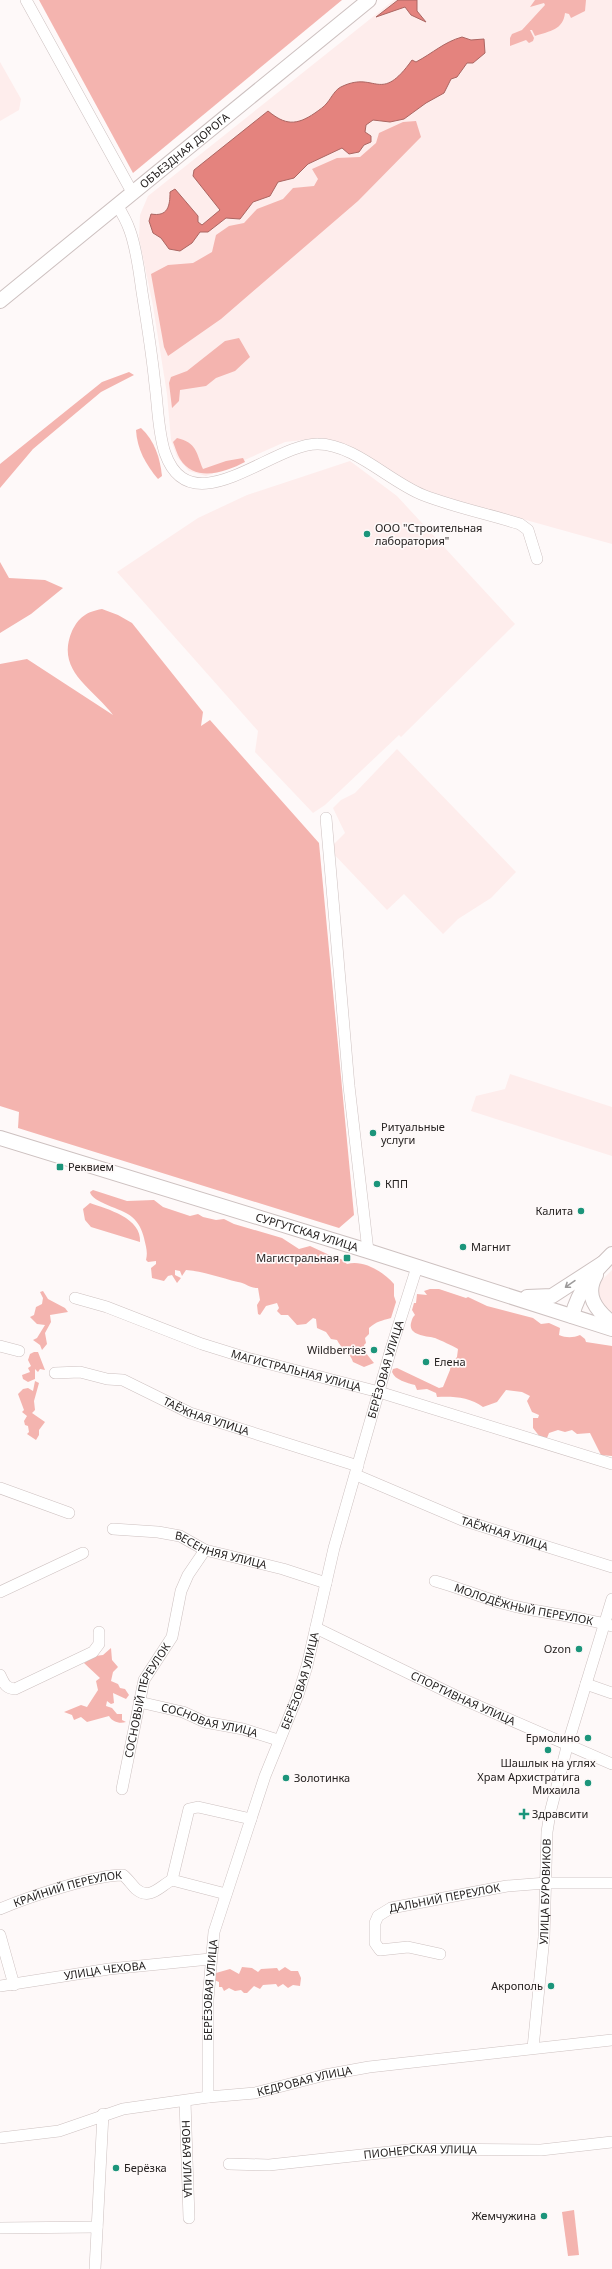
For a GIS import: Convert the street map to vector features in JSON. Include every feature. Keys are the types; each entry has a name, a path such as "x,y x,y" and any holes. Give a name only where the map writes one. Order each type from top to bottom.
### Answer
{"main road":[{"name":"ОБЪЕЗДНАЯ ДОРОГА","path":"0,301 369,0"},
{"name":"СУРГУТСКАЯ УЛИЦА","path":"0,1138 368,1251 612,1329"},
{"path":"510,1296 552,1296 607,1258"},
{"path":"572,1316 580,1292 607,1258"},
{"path":"607,1258 592,1282 592,1300 597,1309 612,1323"}],"street":[{"path":"26,0 132,192"},
{"path":"117,205 130,230 136,252 152,356 163,447 171,465 184,478 202,484 219,482 286,452 307,445 330,445 344,450 423,495 520,524 528,530 537,559"},
{"path":"326,818 349,1086 368,1251"},
{"name":"БЕРЁЗОВАЯ УЛИЦА","path":"208,2097 208,1999 210,1958 214,1932 278,1740 298,1695 316,1628 334,1548 357,1471 378,1392 417,1267"},
{"name":"МАГИСТРАЛЬНАЯ УЛИЦА","path":"75,1298 106,1307 202,1344 247,1358 378,1392 612,1464"},
{"path":"0,1346 19,1351"},
{"name":"ТАЁЖНАЯ УЛИЦА","path":"55,1373 80,1372 107,1379 123,1380 190,1413 357,1471 462,1520 612,1567"},
{"path":"0,1488 70,1513"},
{"name":"ВЕСЕННЯЯ УЛИЦА","path":"113,1529 158,1532 180,1536 205,1550 283,1569 326,1583"},
{"name":"СОСНОВЫЙ ПЕРЕУЛОК","path":"122,1789 144,1680 150,1669 167,1648 172,1637 181,1591 188,1576 205,1550"},
{"path":"0,1592 83,1553"},
{"name":"МОЛОДЁЖНЫЙ ПЕРЕУЛОК","path":"435,1582 466,1590 483,1598 517,1607 608,1625"},
{"name":"УЛИЦА БУРОВИКОВ","path":"533,2048 544,1937 550,1813 568,1743 586,1684 608,1625 612,1600"},
{"name":"СПОРТИВНАЯ УЛИЦА","path":"316,1628 460,1698 568,1743 612,1764"},
{"path":"0,1675 4,1685 15,1689 93,1652 99,1644 99,1632"},
{"path":"586,1684 612,1693"},
{"name":"СОСНОВАЯ УЛИЦА","path":"139,1702 183,1712 205,1722 243,1729 278,1740"},
{"path":"226,1894 172,1880 189,1809 198,1807 251,1819"},
{"name":"КРАЙНИЙ ПЕРЕУЛОК","path":"0,1909 15,1902 108,1876 123,1875 141,1893 148,1894 153,1893 172,1880"},
{"name":"ДАЛЬНИЙ ПЕРЕУЛОК","path":"440,1954 408,1947 380,1950 375,1943 374,1936 375,1923 378,1916 391,1908 424,1900 507,1886 546,1883 612,1883"},
{"path":"0,1935 14,1985"},
{"name":"УЛИЦА ЧЕХОВА","path":"0,1986 14,1985 96,1970 210,1958"},
{"name":"КЕДРОВАЯ УЛИЦА","path":"0,2138 59,2131 103,2114 123,2109 208,2097 255,2093 326,2074 369,2067 612,2040"},
{"name":"НОВАЯ УЛИЦА","path":"185,2101 189,2218"},
{"path":"95,2269 103,2114"},
{"name":"ПИОНЕРСКАЯ УЛИЦА","path":"230,2164 269,2165 417,2149 541,2150 612,2142"},
{"path":"0,2228 97,2227"}],"shaded area":[{"path":"39,0 342,0 133,173"},
{"path":"394,0 612,0 612,544 422,491 344,445 322,438 285,442 206,476 189,471 177,457 171,440 167,394 153,306 139,238 140,215 148,196"},
{"path":"398,0 417,0 417,11 426,22 411,15 405,7 376,17"},
{"path":"535,0 586,0 585,11 571,18 569,14 565,13 562,23 555,29 535,36 532,30 530,30 534,38 533,41 529,43 526,40 510,46 510,38 512,34 522,30 545,5 544,3 530,7"},
{"path":"462,37 471,40 484,39 485,53 473,63 467,63 457,77 451,79 444,93 426,103 404,119 390,122 373,120 366,125 365,132 371,136 371,142 364,145 359,152 349,154 342,148 308,164 294,178 278,182 270,196 253,202 240,219 226,218 208,232 200,232 192,243 180,251 169,249 161,238 153,233 149,221 151,214 161,214 167,209 170,192 175,189 198,216 198,222 202,225 220,210 193,176 194,170 268,111 274,116 285,121 296,122 302,120 323,107 340,87 354,82 385,84 392,81 401,73 412,60 416,62 444,45"},
{"path":"0,62 21,99 19,110 0,121"},
{"path":"416,121 421,137 358,201 221,319 168,356 164,347 151,274 168,265 193,263 212,252 216,235 229,226 244,223 257,209 283,199 293,188 314,186 318,179 312,169 337,158 360,157 376,143 379,133 403,122"},
{"path":"239,338 250,357 235,371 216,378 206,386 180,390 179,401 172,408 169,383 171,377 187,371 225,341"},
{"path":"129,372 134,375 101,392 33,449 0,488 0,464 102,382"},
{"path":"141,428 150,438 158,456 162,476 158,479 146,462 138,444 136,430"},
{"path":"177,438 189,443 195,449 203,469 226,461 243,458 245,462 220,472 202,473 194,471 186,466 180,459 173,442"},
{"path":"350,461 397,496 515,624 401,737 399,735 325,805 313,813 255,752 258,731 117,572 198,518 247,495"},
{"path":"0,562 9,578 45,580 63,588 31,614 0,633"},
{"path":"102,609 118,615 132,623 203,712 201,726 210,720 319,843 354,1215 339,1228 18,1128 19,1112 0,1106 0,664 27,659 113,715 79,678 72,668 68,657 68,645 72,631 77,622 87,614"},
{"path":"397,749 516,872 491,898 458,919 443,934 404,894 387,910 329,849 345,833 333,808 341,800 355,793"},
{"path":"510,1074 612,1107 612,1156 471,1111 476,1096 505,1089"},
{"path":"93,1190 127,1201 154,1200 163,1207 190,1216 198,1214 203,1217 216,1220 224,1219 234,1224 282,1238 299,1249 310,1246 341,1259 347,1264 360,1263 379,1271 394,1284 394,1296 396,1302 391,1318 379,1322 369,1328 369,1334 365,1338 365,1352 374,1363 364,1367 353,1362 337,1340 331,1339 326,1332 317,1328 316,1319 313,1318 306,1324 297,1325 288,1315 281,1315 277,1311 279,1308 277,1303 266,1306 260,1315 258,1314 257,1305 260,1300 258,1288 205,1273 186,1270 182,1276 180,1271 175,1270 175,1275 181,1278 177,1283 172,1275 168,1276 164,1281 152,1278 151,1268 156,1264 156,1261 148,1262 146,1260 146,1247 138,1224 132,1217 92,1196 90,1192"},
{"path":"90,1203 114,1212 130,1221 139,1234 140,1242 91,1227 85,1220 83,1209"},
{"path":"612,1270 612,1315 602,1304 598,1293 601,1281"},
{"path":"439,1289 466,1298 468,1297 487,1306 533,1318 541,1324 549,1323 560,1328 559,1335 562,1336 572,1337 580,1335 586,1342 612,1346 612,1456 601,1455 590,1433 577,1434 572,1430 565,1432 558,1430 549,1433 547,1438 540,1437 533,1428 533,1418 538,1418 539,1415 532,1412 527,1401 530,1396 522,1392 506,1390 497,1402 483,1407 467,1399 437,1397 436,1393 427,1389 417,1390 415,1385 402,1381 396,1377 392,1372 393,1369 397,1368 439,1388 443,1387 451,1364 457,1357 458,1349 435,1338 419,1335 412,1331 411,1323 415,1315 412,1310 414,1303 416,1303 417,1294 427,1295 424,1291"},
{"path":"43,1291 48,1299 65,1308 68,1312 50,1315 51,1322 45,1333 47,1344 42,1350 40,1345 33,1340 37,1338 45,1325 37,1324 30,1317 34,1315 36,1307 42,1304 43,1298 40,1292"},
{"path":"38,1352 45,1370 40,1369 38,1372 35,1369 35,1379 28,1382 23,1379 22,1375 30,1372 28,1368 31,1366 28,1360 30,1354"},
{"path":"35,1381 39,1383 34,1401 35,1410 32,1413 45,1422 39,1430 39,1435 36,1440 27,1434 29,1432 28,1426 25,1425 24,1421 27,1416 22,1412 24,1410 18,1394 23,1389 28,1388 33,1391"},
{"path":"111,1648 112,1660 118,1667 113,1672 111,1681 118,1684 120,1688 125,1689 129,1695 126,1699 113,1693 114,1703 111,1704 107,1701 106,1706 112,1708 117,1714 122,1714 122,1720 126,1722 116,1722 109,1716 87,1722 81,1717 74,1720 72,1715 64,1712 81,1705 87,1707 98,1690 96,1681 100,1678 84,1663 95,1656 103,1655"},
{"path":"242,1967 252,1968 258,1972 261,1969 277,1968 279,1971 285,1967 291,1971 298,1971 301,1978 300,1986 293,1985 288,1988 283,1984 278,1987 276,1984 263,1985 260,1989 254,1986 247,1993 244,1993 241,1990 235,1991 229,1988 224,1991 222,1987 219,1987 219,1982 214,1980 216,1973 230,1969 239,1974"},
{"path":"574,2210 579,2255 568,2256 562,2212"}],"place":[{"name":"ООО \"Строительная лаборатория\"","path":"367,534"},
{"name":"Ритуальные услуги","path":"373,1133"},
{"name":"Реквием","path":"60,1167"},
{"name":"КПП","path":"377,1184"},
{"name":"Калита","path":"581,1211"},
{"name":"Магнит","path":"463,1247"},
{"name":"Магистральная","path":"347,1258"},
{"name":"Wildberries","path":"374,1350"},
{"name":"Елена","path":"426,1362"},
{"name":"Ozon","path":"579,1649"},
{"name":"Ермолино","path":"588,1738"},
{"name":"Шашлык на углях","path":"548,1750"},
{"name":"Золотинка","path":"286,1778"},
{"name":"Храм Архистратига Михаила","path":"588,1783"},
{"name":"Здравсити","path":"524,1814"},
{"name":"Акрополь","path":"551,1986"},
{"name":"Берёзка","path":"116,2168"},
{"name":"Жемчужина","path":"544,2216"}]}
